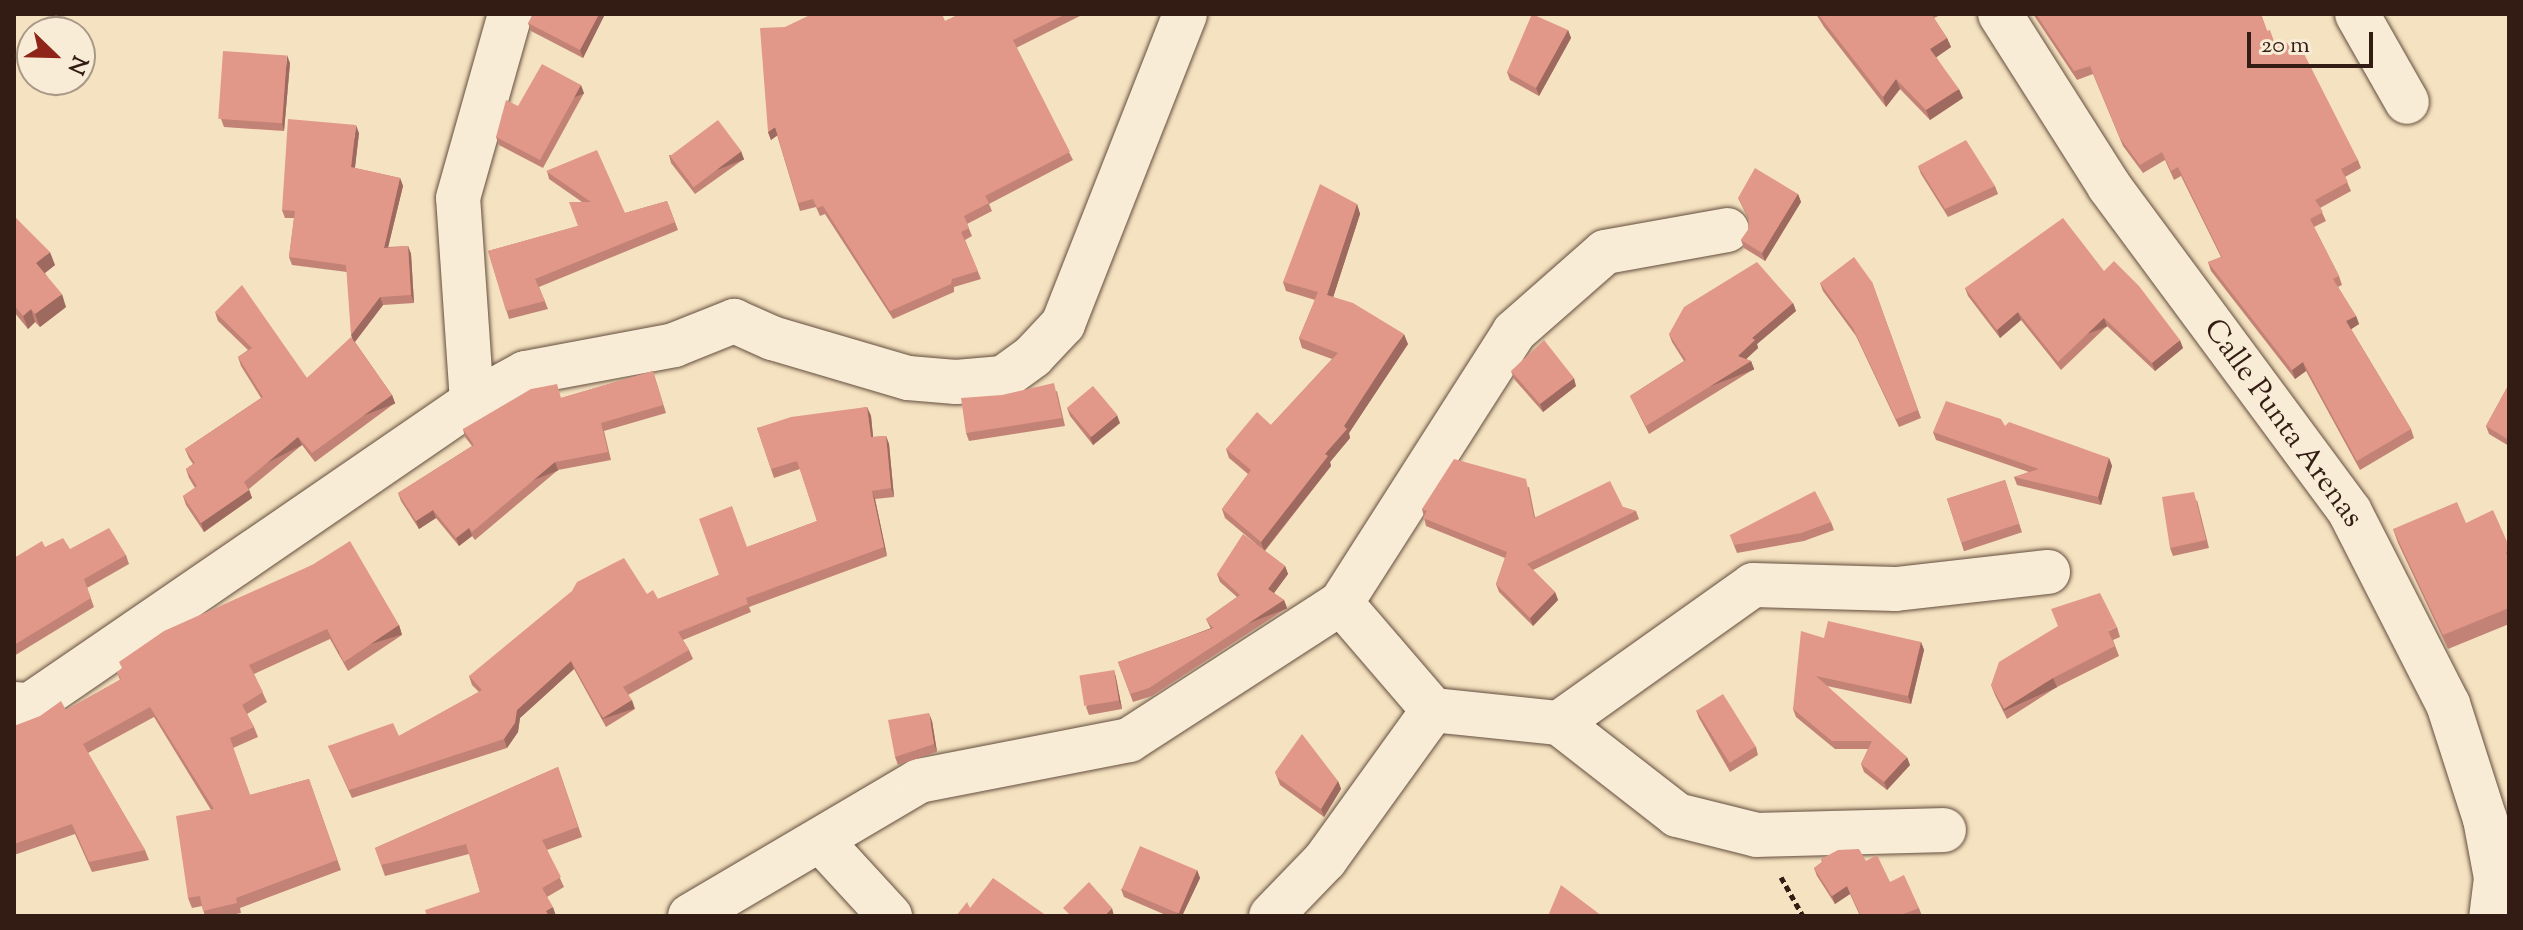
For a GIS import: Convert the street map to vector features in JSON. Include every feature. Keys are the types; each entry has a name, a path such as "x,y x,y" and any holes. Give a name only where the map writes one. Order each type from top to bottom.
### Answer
{"street":[{"path":"472,402 458,198 510,14"},
{"path":"14,704 30,705 472,402 525,373 674,345 734,321 772,338 908,378 956,382 1003,378 1033,356 1063,324 1185,14"},
{"name":"Calle Punta Arenas","path":"2000,14 2109,186 2350,512 2448,704 2485,819 2496,878 2491,916"},
{"path":"2357,14 2407,102"},
{"path":"690,916 919,781 1129,740 1341,603 1514,332 1605,252 1727,230"},
{"path":"1559,723 1753,585 1896,589 2048,572"},
{"path":"1341,603 1433,710 1559,723 1677,815 1757,835 1944,830"},
{"path":"1271,916 1325,860 1433,710"},
{"path":"821,841 890,916"}],"building":[{"path":"533,14 599,14 580,50 528,23"},
{"path":"812,14 942,14 945,21 960,14 1066,14 1013,40 1070,152 985,196 989,203 964,216 969,228 961,232 978,271 952,279 951,284 890,311 823,206 817,208 813,199 798,203 775,127 768,132 760,28 785,27"},
{"path":"1532,14 1568,30 1536,88 1507,72"},
{"path":"1818,14 1931,14 1947,38 1930,49 1959,89 1926,110 1896,79 1883,97"},
{"path":"2036,14 2261,14 2276,47 2297,40 2358,160 2341,169 2348,182 2315,200 2323,212 2310,219 2339,276 2333,279 2356,316 2346,321 2411,429 2357,461 2303,362 2292,370 2208,262 2222,257 2178,167 2171,171 2162,152 2140,165 2120,138 2090,66 2074,71"},
{"path":"223,51 287,55 282,123 218,119"},
{"path":"542,64 581,85 540,160 496,137 506,100 518,106"},
{"path":"288,119 356,125 351,167 400,178 384,248 408,246 411,295 380,297 351,335 346,265 289,257 295,211 282,210"},
{"path":"718,120 741,151 694,187 670,156"},
{"path":"1966,140 1995,186 1945,209 1918,166"},
{"path":"597,150 625,213 667,201 675,222 535,279 545,301 506,311 488,251 578,226 569,202 591,202 546,171"},
{"path":"1755,168 1798,194 1762,253 1741,240 1748,230 1749,218 1738,198"},
{"path":"1320,184 1357,204 1327,295 1353,303 1404,334 1344,426 1347,429 1261,542 1222,509 1251,470 1226,449 1257,412 1271,425 1338,353 1299,338 1318,292 1283,282"},
{"path":"14,216 50,252 36,263 62,294 35,314 31,309 23,316 14,305"},
{"path":"2063,218 2104,271 2114,261 2139,286 2180,340 2152,363 2104,318 2058,362 2018,312 1997,330 1965,288"},
{"path":"1854,257 1872,282 1918,410 1896,419 1853,328 1820,283"},
{"path":"1757,262 1793,303 1752,338 1755,340 1738,356 1751,361 1646,426 1630,396 1686,360 1669,334 1684,307"},
{"path":"242,285 307,378 351,337 392,395 312,453 298,437 244,482 249,490 201,523 183,496 197,486 186,469 195,463 185,449 263,397 238,357 252,348 215,312"},
{"path":"1544,340 1574,378 1540,404 1511,371"},
{"path":"653,371 663,405 601,423 608,452 555,462 472,532 469,528 456,538 433,510 416,521 398,493 474,445 463,429 531,389 557,384 561,398"},
{"path":"1054,383 1062,418 966,433 961,398 1002,395"},
{"path":"2509,384 2509,440 2486,426"},
{"path":"1093,386 1117,415 1091,437 1067,408"},
{"path":"1946,401 2001,419 2005,426 2009,422 2109,458 2098,497 2014,477 2039,469 1933,432"},
{"path":"867,407 871,437 886,436 891,488 872,491 884,547 746,598 748,604 678,632 689,650 623,687 632,700 603,718 571,661 517,710 515,723 504,739 349,790 328,746 393,723 399,736 482,690 469,676 572,591 577,582 624,558 647,594 653,590 658,599 719,575 699,519 732,506 747,547 817,521 797,461 771,469 757,428 791,417"},
{"path":"1454,459 1526,479 1534,518 1610,481 1623,507 1636,511 1527,564 1555,592 1530,618 1496,584 1507,552 1423,518 1427,511 1422,509"},
{"path":"2005,480 2019,524 1961,543 1947,499"},
{"path":"1815,491 1831,522 1801,533 1734,545 1730,535"},
{"path":"2194,492 2206,540 2170,548 2162,497"},
{"path":"2457,502 2466,523 2493,510 2509,546 2506,552 2509,562 2509,608 2443,635 2393,529"},
{"path":"109,528 126,555 84,579 91,598 14,645 14,558 42,541 45,547 63,538 70,549"},
{"path":"1243,534 1285,566 1268,589 1284,600 1149,688 1130,694 1118,662 1213,628 1206,619 1240,595 1217,574"},
{"path":"350,541 399,625 344,662 327,629 249,665 263,692 242,705 254,727 230,738 250,795 309,779 337,860 236,898 237,903 203,911 200,896 188,898 176,816 214,809 150,707 83,744 145,850 89,862 72,824 14,844 14,726 40,716 61,701 66,710 121,679 117,672 122,668 119,662 164,631 312,565"},
{"path":"2100,593 2117,627 2108,631 2115,646 2053,678 2004,709 1991,685 1999,662 2058,626 2051,609"},
{"path":"1828,621 1921,642 1908,696 1816,676 1907,757 1884,782 1861,764 1872,741 1832,741 1793,709 1801,631 1824,638"},
{"path":"1114,670 1119,701 1084,706 1079,675"},
{"path":"1723,694 1756,747 1730,763 1697,710"},
{"path":"929,713 934,744 895,757 888,720"},
{"path":"1302,734 1338,781 1321,809 1277,777 1275,772"},
{"path":"558,767 578,827 542,840 561,877 542,888 553,907 546,911 549,916 427,916 425,910 480,892 466,844 381,865 375,848"},
{"path":"1140,846 1197,870 1179,913 1122,889"},
{"path":"1859,849 1866,861 1877,855 1890,882 1904,875 1919,908 1898,916 1861,916 1847,886 1832,896 1814,868 1823,862 1821,859 1838,850"},
{"path":"993,878 1047,916 956,916 967,902 970,908"},
{"path":"1089,882 1112,908 1104,916 1071,916 1063,908"},
{"path":"1561,885 1602,916 1548,916"}]}
